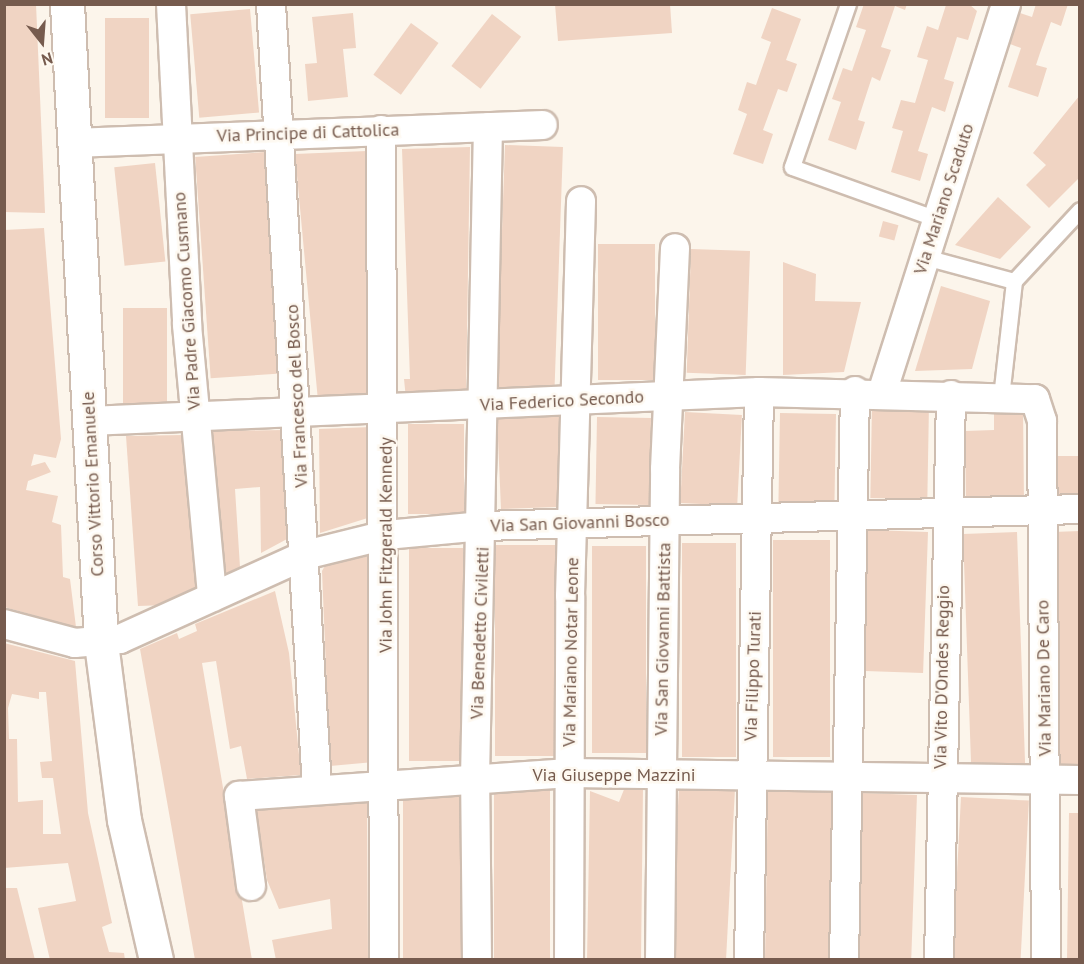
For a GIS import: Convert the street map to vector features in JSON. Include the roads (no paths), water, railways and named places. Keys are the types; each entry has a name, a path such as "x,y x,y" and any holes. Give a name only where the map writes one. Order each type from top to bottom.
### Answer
{"street":[{"name":"Corso Vittorio Emanuele","path":"66,4 101,644 124,820 156,960"},
{"name":"Via Padre Giacomo Cusmano","path":"171,4 176,137 195,415 212,597"},
{"name":"Via Francesco del Bosco","path":"271,4 298,414 317,788"},
{"name":"Via Mariano Scaduto","path":"844,777 849,515 869,392 925,257 1006,4"},
{"name":"Via Principe di Cattolica","path":"74,143 278,133 543,125"},
{"name":"Via Benedetto Civiletti","path":"477,960 475,779 483,526 488,127"},
{"name":"Via John Fitzgerald Kennedy","path":"381,130 386,410 384,960"},
{"name":"Via Mariano Notar Leone","path":"569,960 569,773 573,525 579,398 581,201"},
{"name":"Via San Giovanni Battista","path":"660,960 664,521 675,248"},
{"name":"Via Federico Secondo","path":"90,422 195,415 298,414 579,398 759,392 869,392 1035,399"},
{"name":"Via Filippo Turati","path":"748,960 759,392"},
{"name":"Via Vito D'Ondes Reggio","path":"939,960 945,513 951,395"},
{"name":"Via Mariano De Caro","path":"1035,399 1042,421 1040,511 1046,780 1046,960"},
{"name":"Via San Giovanni Bosco","path":"101,644 305,555 386,535 483,526 1080,509"},
{"path":"4,624 75,643 101,644"},
{"name":"Via Giuseppe Mazzini","path":"252,886 239,796 317,788 569,773 1080,780"},
{"path":"844,777 844,960"}],"lane":[{"path":"848,4 792,167 937,219"},
{"path":"1001,397 1014,281 1080,210"},
{"path":"925,257 1014,281"}]}
